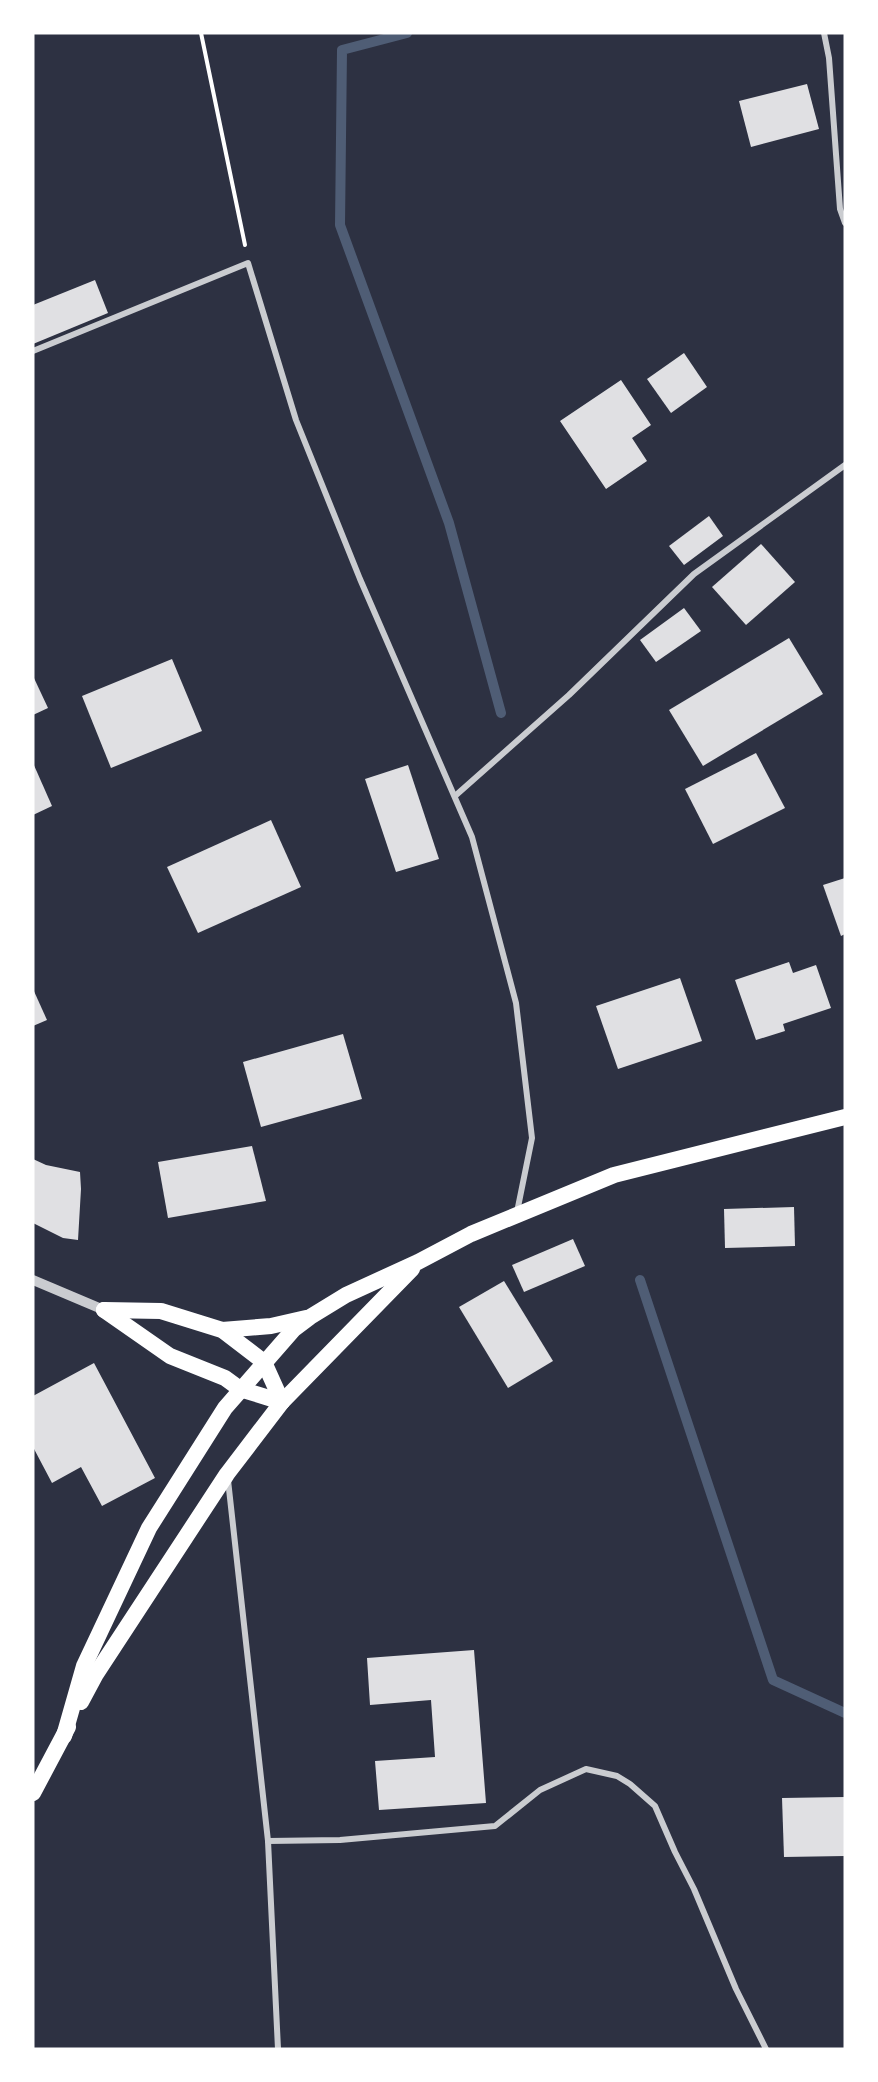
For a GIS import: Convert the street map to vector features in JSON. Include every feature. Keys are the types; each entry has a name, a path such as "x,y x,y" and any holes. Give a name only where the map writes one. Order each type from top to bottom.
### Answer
{"highway":[{"path":"63,1736 84,1666 149,1528 225,1408 294,1329 346,1295 418,1262 471,1234 614,1175 845,1117"},
{"path":"33,1793 96,1674 227,1474 282,1402 418,1262"},
{"path":"104,1310 161,1311 222,1330 264,1362 282,1402"},
{"path":"104,1310 170,1356 225,1378 240,1389 282,1402"},
{"path":"222,1330 271,1326 310,1317"}],"street":[{"path":"824,33 829,58 840,209 845,223"},
{"path":"33,351 248,263 296,420 360,579 472,837 516,1003 532,1138 516,1214"},
{"path":"455,795 568,694 694,574 845,465"},
{"path":"33,1280 104,1310"},
{"path":"227,1474 268,1841 278,2049"},
{"path":"268,1841 340,1840 495,1826 540,1790 586,1769 617,1776 656,1806 736,1989 766,2049"}],"path":[{"path":"201,33 248,263"}],"building":[{"path":"807,84 819,129 751,147 739,101"},
{"path":"95,280 108,313 33,344 33,305"},
{"path":"684,353 707,387 671,413 647,379"},
{"path":"621,380 651,425 632,438 647,461 606,489 560,421"},
{"path":"709,516 723,536 684,565 669,546"},
{"path":"761,544 795,582 746,625 712,587"},
{"path":"684,608 701,631 656,662 640,640"},
{"path":"789,638 823,694 703,766 669,710"},
{"path":"172,659 202,731 111,768 82,696"},
{"path":"33,676 48,708 33,715"},
{"path":"756,753 785,808 713,844 685,789"},
{"path":"33,763 52,806 33,815"},
{"path":"408,765 439,859 396,872 365,779"},
{"path":"271,820 301,887 198,933 167,867"},
{"path":"845,878 845,934 841,936 823,885"},
{"path":"789,962 793,973 816,965 831,1008 783,1024 785,1031 756,1040 735,980"},
{"path":"680,978 702,1041 618,1069 596,1006"},
{"path":"33,989 47,1020 33,1026"},
{"path":"343,1034 362,1099 261,1127 243,1062"},
{"path":"252,1146 266,1201 168,1218 158,1162"},
{"path":"33,1159 46,1165 80,1172 78,1240 63,1238 33,1223"},
{"path":"794,1207 795,1246 725,1248 724,1209"},
{"path":"573,1239 585,1266 524,1292 512,1265"},
{"path":"504,1281 553,1361 508,1388 459,1307"},
{"path":"94,1363 155,1478 102,1506 81,1467 52,1483 33,1447 33,1396"},
{"path":"474,1650 486,1803 379,1810 375,1761 435,1757 431,1700 370,1705 367,1658"},
{"path":"845,1797 845,1856 784,1857 782,1798"}],"waterway":[{"path":"407,33 342,50 340,225 449,523 501,713"},
{"path":"640,1280 773,1680 845,1713"}]}
